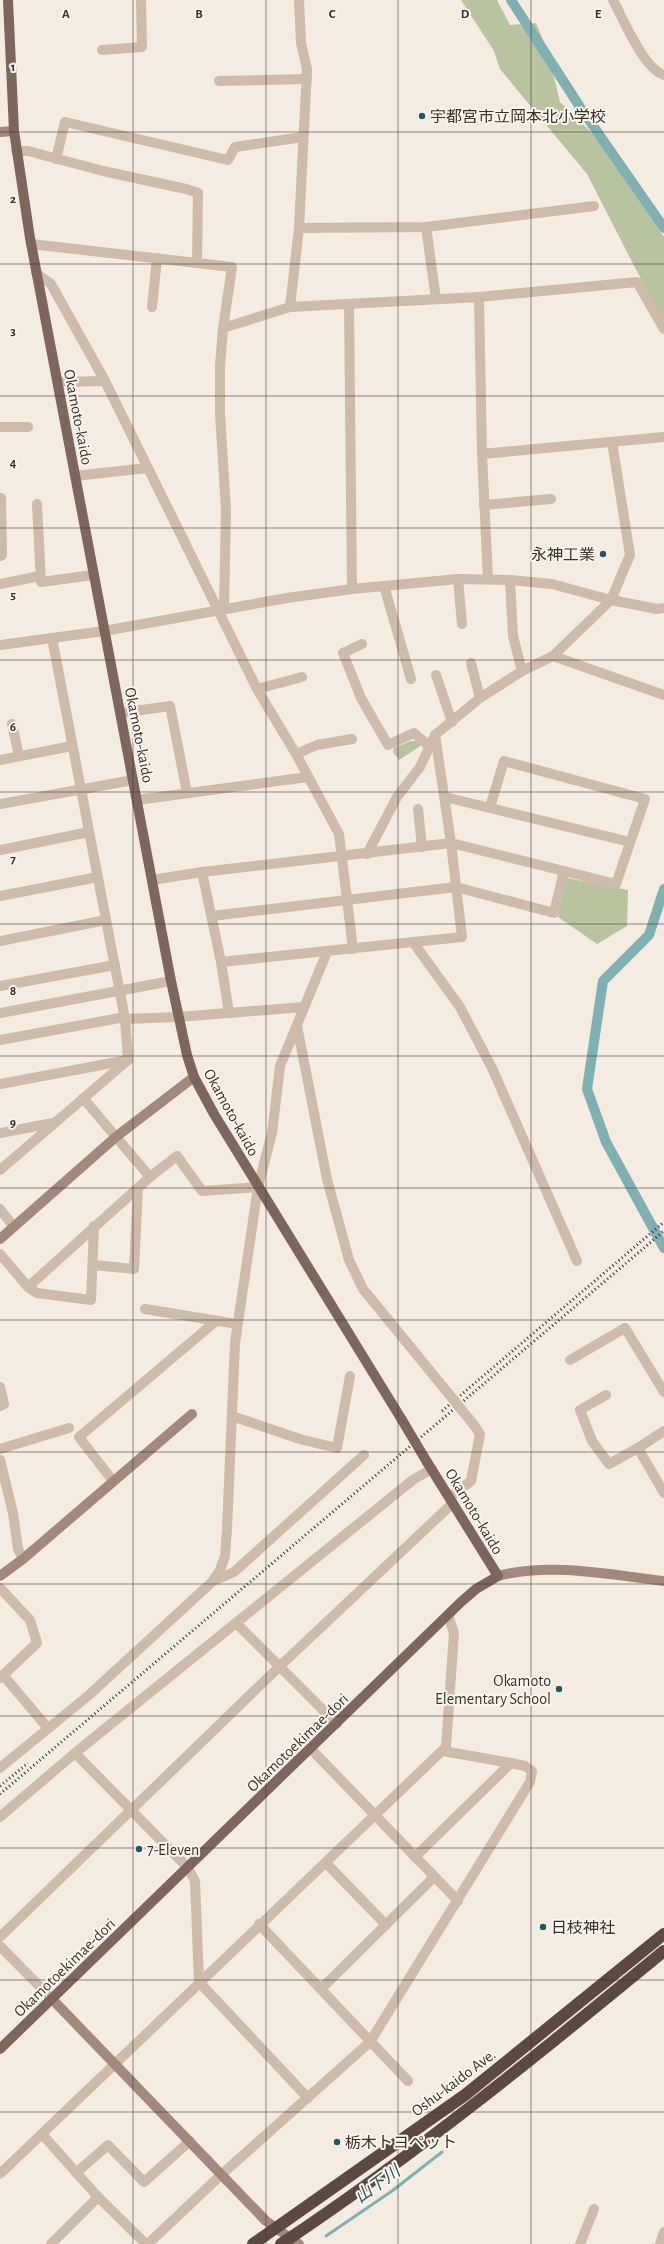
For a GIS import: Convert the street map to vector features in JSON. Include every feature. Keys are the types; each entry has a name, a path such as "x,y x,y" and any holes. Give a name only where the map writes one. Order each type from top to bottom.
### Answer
{"highway":[{"name":"Oshu-kaido Ave.","path":"254,2244 465,2095 664,1934"},
{"name":"Oshu-kaido Ave.","path":"290,2242 475,2104 664,1951"}],"main road":[{"name":"Okamoto-kaido","path":"8,0 14,132 36,273 58,382 93,575 121,713 170,981 194,1077 258,1187 498,1576"},
{"name":"Okamotoekimae-dori","path":"0,2049 448,1615 476,1589 498,1576"}],"street":[{"path":"102,50 142,47 141,0"},
{"path":"290,307 299,228 308,69 301,43 299,0"},
{"path":"613,0 653,70 664,75"},
{"path":"219,81 307,79"},
{"path":"56,158 65,122 228,160 235,147 303,137"},
{"path":"0,132 14,132"},
{"path":"16,150 186,188 198,193 197,262"},
{"path":"299,228 426,227 594,206"},
{"path":"426,227 436,299"},
{"path":"31,244 232,267 223,328 220,414 226,510 220,610"},
{"path":"152,307 157,258"},
{"path":"36,273 51,284 104,381 220,610 257,689 296,754 339,834 353,949"},
{"path":"223,328 290,307 479,297 637,282 664,329"},
{"path":"479,297 482,454 488,579"},
{"path":"349,304 352,589"},
{"path":"58,382 104,381"},
{"path":"0,427 28,427"},
{"path":"482,454 664,437"},
{"path":"367,854 397,797 420,767 436,735 480,698 522,670 553,656 611,600 630,555 612,442"},
{"path":"75,476 147,468"},
{"path":"0,556 2,555 1,498"},
{"path":"484,505 551,499"},
{"path":"37,504 41,582 93,575"},
{"path":"0,584 40,576"},
{"path":"0,645 104,631 220,610 352,589 458,579 510,580 552,584 611,600 657,609 664,608"},
{"path":"458,579 462,624"},
{"path":"510,580 513,636 522,670"},
{"path":"384,586 411,679"},
{"path":"52,638 125,1018 128,1060"},
{"path":"362,644 343,653 361,698 388,746 414,732 430,747"},
{"path":"553,656 664,695"},
{"path":"471,663 480,698"},
{"path":"436,675 452,722"},
{"path":"257,689 302,677"},
{"path":"121,713 170,706 187,793"},
{"path":"12,724 19,756"},
{"path":"221,962 462,937 436,735"},
{"path":"296,754 318,745 352,740"},
{"path":"0,760 72,746"},
{"path":"152,880 202,872 367,854 451,843 616,884 644,799 504,761 490,806"},
{"path":"137,800 308,777"},
{"path":"0,804 133,780"},
{"path":"444,797 490,806 630,842"},
{"path":"418,809 422,847"},
{"path":"0,850 89,832"},
{"path":"212,916 456,887 554,914 564,871"},
{"path":"202,872 221,962 229,1013"},
{"path":"0,896 98,877"},
{"path":"0,941 106,920"},
{"path":"413,942 460,1007 489,1062 577,1261"},
{"path":"0,1768 47,1727 89,1696 212,1582 220,1570 225,1556 238,1324 258,1187 272,1133 280,1066 327,952"},
{"path":"0,986 115,965"},
{"path":"0,1013 120,992 170,981"},
{"path":"0,1040 125,1018 178,1017 304,1007"},
{"path":"0,1937 471,1481 480,1434 363,1289 349,1260 327,1179 297,1026"},
{"path":"0,1084 128,1060"},
{"path":"0,1170 128,1060"},
{"path":"0,1239 117,1136 194,1077"},
{"path":"83,1098 117,1136 150,1177"},
{"path":"0,1132 54,1123"},
{"path":"28,1287 94,1226 150,1177 177,1156 202,1191 258,1187"},
{"path":"94,1265 134,1269 138,1188"},
{"path":"0,1209 14,1227"},
{"path":"0,1254 28,1287 37,1293 91,1300 94,1265 94,1226"},
{"path":"145,1309 238,1324"},
{"path":"113,1481 79,1437 216,1321"},
{"path":"570,1360 625,1328 664,1392"},
{"path":"232,1416 303,1440 337,1448 350,1376"},
{"path":"0,1386 4,1404 0,1406"},
{"path":"606,1395 580,1410 592,1441 609,1464 638,1448 664,1431"},
{"path":"0,1576 192,1414"},
{"path":"0,1449 69,1428"},
{"path":"638,1448 664,1493"},
{"path":"212,1582 234,1572 364,1455"},
{"path":"0,1460 13,1513 18,1549 22,1559"},
{"path":"0,1817 75,1753 430,1465"},
{"name":"Okamotoekimae-dori","path":"498,1576 509,1573 552,1571 664,1581"},
{"path":"0,1588 30,1620 38,1643 2,1676 47,1727"},
{"path":"0,2174 259,1924 443,1751 447,1744 454,1633 448,1615"},
{"path":"236,1623 337,1724"},
{"path":"311,1749 458,1902"},
{"path":"42,2134 98,2197 147,2244 222,2174 370,2042 458,1902 530,1782 532,1771 530,1768 511,1763 443,1751"},
{"path":"75,1753 188,1868 195,1881 199,1982 308,2098"},
{"path":"415,1857 511,1763"},
{"path":"326,1862 386,1924"},
{"path":"321,1989 434,1877"},
{"path":"259,1924 408,2081"},
{"path":"0,1946 52,1998 266,2221 277,2228 290,2242"},
{"path":"76,2173 108,2145 144,2182 190,2141"},
{"path":"51,2244 98,2197"},
{"path":"580,2244 594,2210"},
{"path":"660,2244 664,2232"}],"green space":[{"path":"461,0 497,0 510,25 536,23 548,52 560,102 596,137 664,237 664,324 587,174 500,69 494,51"},
{"path":"411,741 417,741 422,745 399,760 393,752 394,748"},
{"path":"567,878 628,890 627,926 597,944 558,917"}],"waterway":[{"path":"511,0 580,107 664,228"},
{"path":"664,889 649,935 603,981 587,1089 606,1142 664,1248"},
{"name":"山下川","path":"326,2236 392,2191 442,2152"}],"railway":[{"path":"442,1411 664,1222"},
{"path":"0,1794 664,1231"},
{"path":"0,1786 28,1763"}],"place":[{"name":"宇都宮市立岡本北小学校","path":"422,116"},
{"name":"永神工業","path":"603,554"},
{"name":"Okamoto Elementary School","path":"559,1689"},
{"name":"7-Eleven","path":"139,1849"},
{"name":"日枝神社","path":"543,1927"},
{"name":"栃木トヨペット","path":"337,2142"}]}
